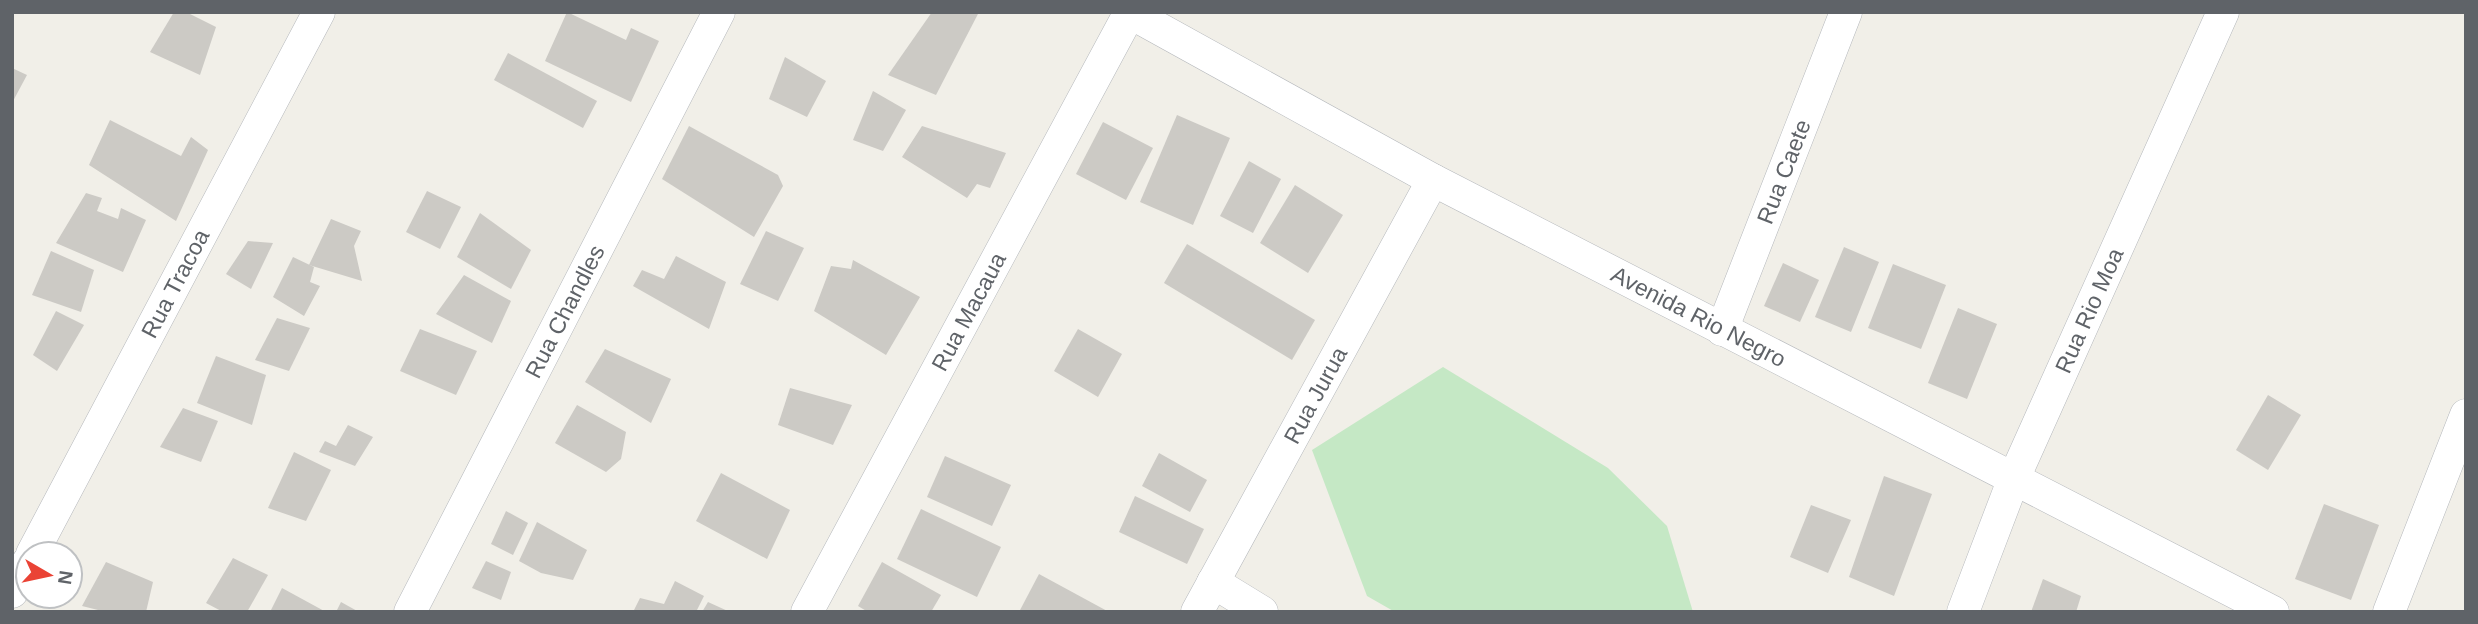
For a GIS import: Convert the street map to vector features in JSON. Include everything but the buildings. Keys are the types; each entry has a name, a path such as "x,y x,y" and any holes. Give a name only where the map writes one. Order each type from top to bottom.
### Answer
{"street":[{"name":"Rua Tracoa","path":"39,540 319,12"},
{"name":"Rua Chandles","path":"410,612 719,12"},
{"name":"Avenida Rio Negro","path":"1130,12 1433,180 2273,612"},
{"name":"Rua Macaua","path":"807,612 1130,12"},
{"name":"Rua Caete","path":"1722,330 1846,12"},
{"name":"Rua Rio Moa","path":"1963,612 2014,478 2223,12"},
{"name":"Rua Jurua","path":"1197,612 1433,180"},
{"path":"2389,612 2466,415"},
{"path":"1213,582 1262,612"},
{"path":"12,605 26,612"}],"green space":[{"path":"1443,367 1608,468 1667,526 1693,612 1395,612 1367,596 1312,450"}]}
